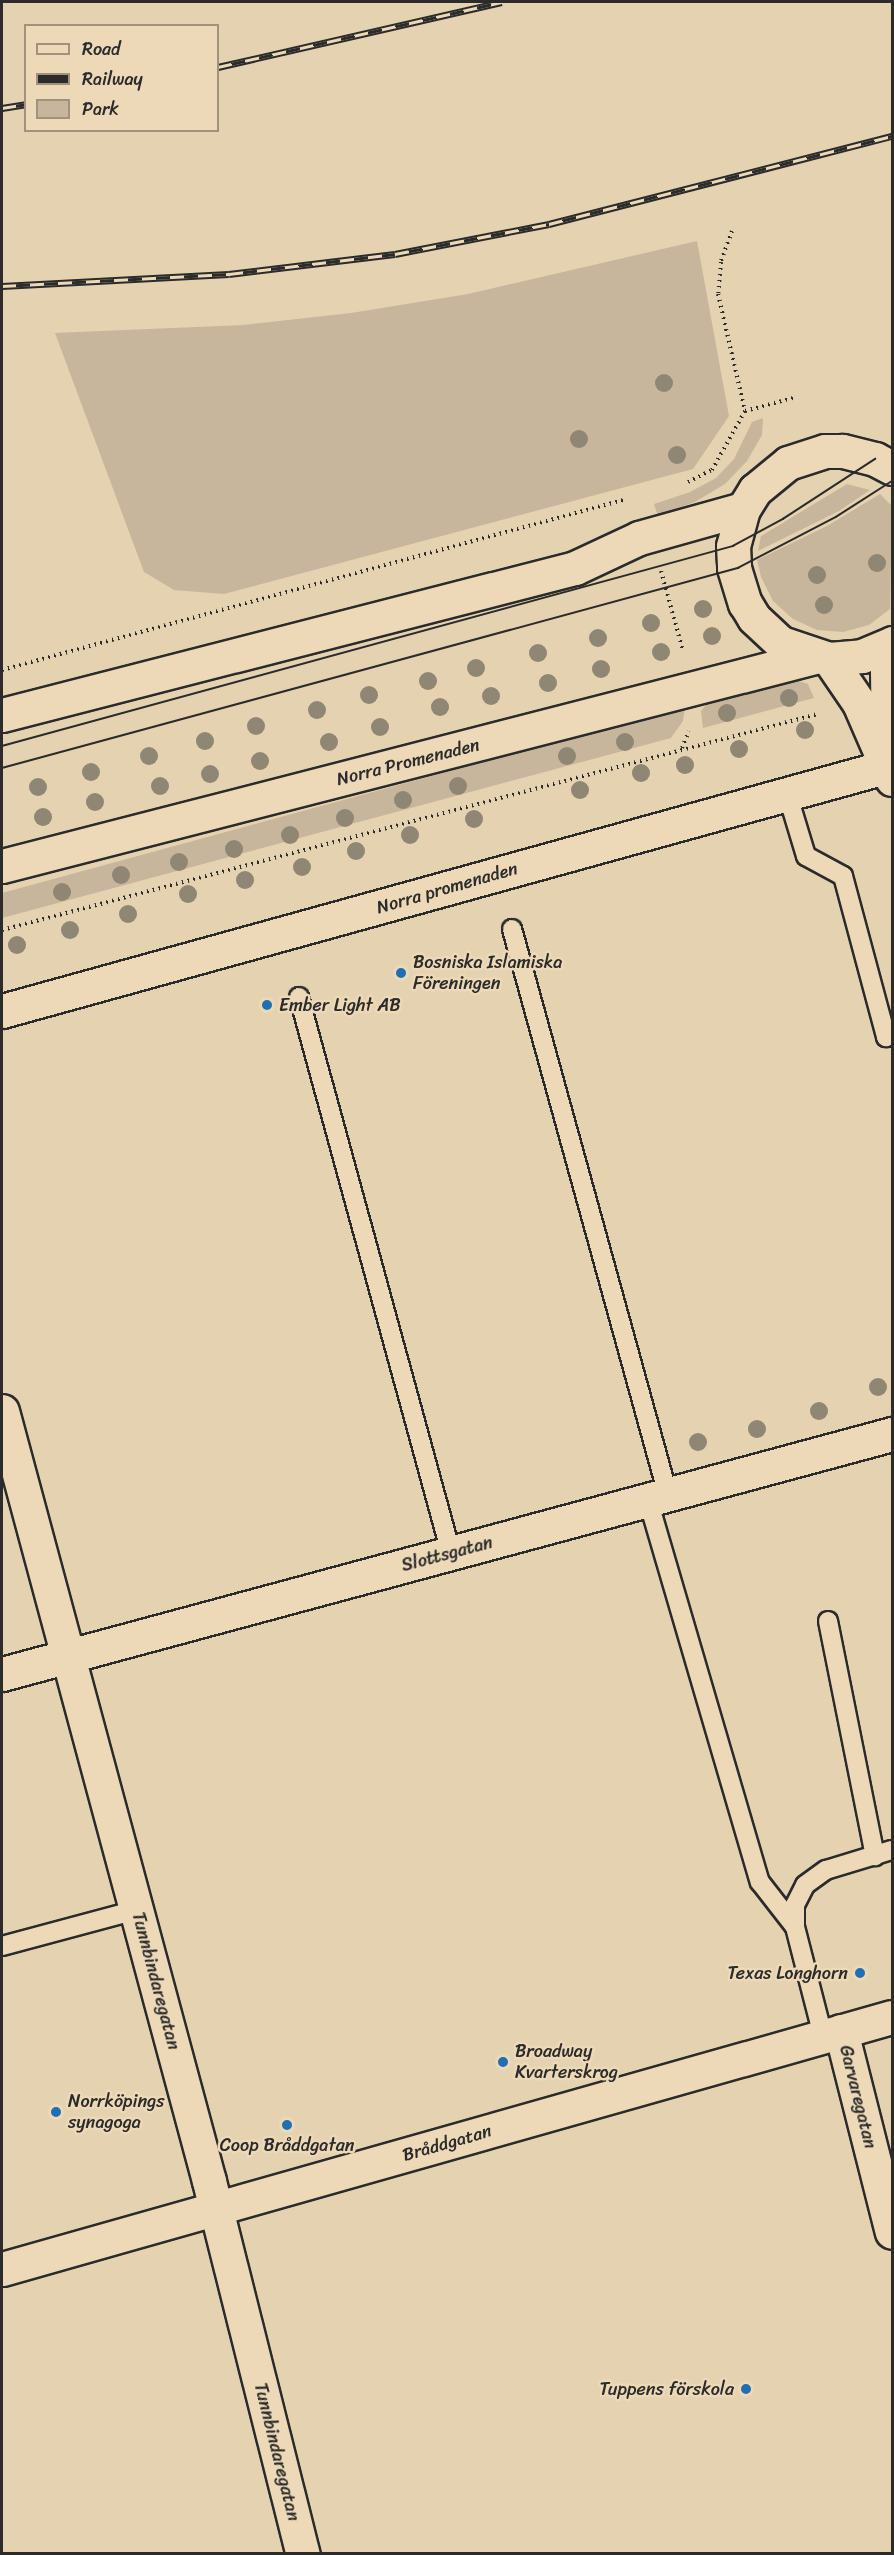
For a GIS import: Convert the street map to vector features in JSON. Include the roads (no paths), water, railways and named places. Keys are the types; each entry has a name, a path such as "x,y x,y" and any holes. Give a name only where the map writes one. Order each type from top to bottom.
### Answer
{"street":[{"path":"887,458 825,452 788,463 763,483 743,509 737,527 734,557 745,603 767,632 822,658 859,703 891,770"},
{"path":"2,715 575,567 650,534 743,509"},
{"path":"891,770 887,679 892,643"},
{"name":"Norra Promenaden","path":"2,866 694,688 822,658 862,656 892,643"},
{"name":"Norra promenaden","path":"2,1011 787,793 891,770"},
{"name":"Tunnbindaregatan","path":"2,1411 216,2208 303,2553"},
{"name":"Slottsgatan","path":"2,1674 892,1434"},
{"name":"Bråddgatan","path":"2,2269 892,2017"},
{"name":"Garvaregatan","path":"832,2034 892,2232"}],"lane":[{"path":"787,793 806,856 843,876 886,1037 892,1035"},
{"path":"512,929 760,1882 795,1927 832,2034"},
{"path":"299,997 451,1553"},
{"path":"828,1622 874,1856"},
{"path":"795,1927 795,1905 805,1885 826,1870 892,1850"},
{"path":"2,1946 136,1910"}],"tram line":[{"path":"2,746 733,546 783,519 875,459"},
{"path":"2,768 738,568 836,517 892,481"}],"railway":[{"path":"219,67 502,2"},
{"path":"2,108 24,104"},
{"path":"2,286 229,274 395,254 549,224 892,136"}],"place":[{"name":"Bosniska Islamiska Föreningen","path":"401,973"},
{"name":"Ember Light AB","path":"267,1005"},
{"name":"Texas Longhorn","path":"860,1973"},
{"name":"Broadway Kvarterskrog","path":"503,2062"},
{"name":"Norrköpings synagoga","path":"56,2112"},
{"name":"Coop Bråddgatan","path":"287,2125"},
{"name":"Tuppens förskola","path":"746,2389"}]}
